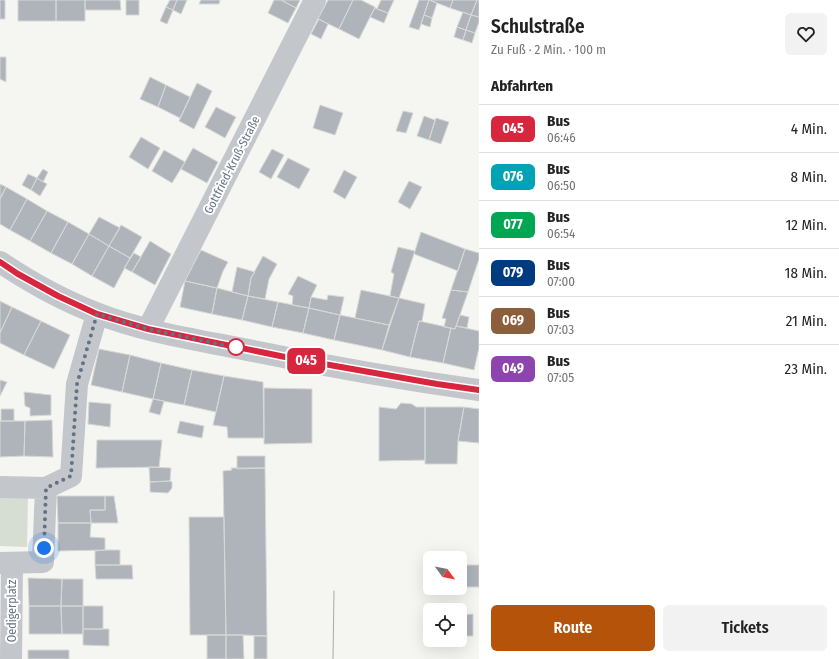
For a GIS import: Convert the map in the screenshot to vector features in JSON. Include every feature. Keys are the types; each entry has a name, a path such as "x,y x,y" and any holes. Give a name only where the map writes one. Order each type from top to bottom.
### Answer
{"street":[{"name":"Gottfried-Kruß-Straße","path":"148,329 315,0"},
{"path":"0,262 18,274 58,296 97,314 148,329 290,358 479,390"},
{"path":"0,487 46,488 71,476 77,384 97,314"},
{"name":"Oedigerplatz","path":"11,659 6,563 43,562 46,488"}],"shaded area":[{"path":"28,495 27,547 0,546 0,496"}],"building":[{"path":"0,0 5,0 5,19 0,19"},
{"path":"18,0 56,0 56,21 18,21"},
{"path":"56,0 85,0 85,21 56,21"},
{"path":"85,0 120,0 121,10 85,10"},
{"path":"126,0 139,0 139,15 126,15"},
{"path":"170,0 177,0 173,10 166,7"},
{"path":"177,0 187,0 181,14 173,10"},
{"path":"201,0 220,0 219,4 199,4"},
{"path":"274,0 281,0 296,8 288,23 268,13"},
{"path":"281,0 300,0 296,8"},
{"path":"328,0 353,0 339,29 318,19"},
{"path":"353,0 361,0 375,7 359,39 339,29"},
{"path":"381,0 394,0 388,13 377,9"},
{"path":"419,0 429,0 419,30 409,27"},
{"path":"429,0 437,3 432,18 424,15"},
{"path":"429,0 453,0 450,8"},
{"path":"453,0 477,0 471,15 450,8"},
{"path":"477,0 479,0 479,17 471,15"},
{"path":"166,7 173,10 167,24 160,21"},
{"path":"375,8 388,13 384,23 370,17"},
{"path":"463,12 471,15 466,30 457,27"},
{"path":"424,15 432,18 430,27 421,24"},
{"path":"471,15 479,17 479,22 475,33 466,30"},
{"path":"319,19 328,24 321,39 311,34"},
{"path":"457,27 466,30 463,40 454,37"},
{"path":"466,30 475,33 472,43 463,40"},
{"path":"0,57 6,57 6,82 0,79"},
{"path":"150,77 166,85 158,107 140,99"},
{"path":"197,83 212,91 194,129 179,121"},
{"path":"166,85 190,97 180,118 158,107"},
{"path":"320,105 343,113 335,135 313,128"},
{"path":"216,107 236,117 225,138 205,127"},
{"path":"403,111 413,113 406,133 396,131"},
{"path":"424,116 435,120 429,140 417,136"},
{"path":"436,118 449,122 441,144 429,140"},
{"path":"141,137 160,148 148,169 129,157"},
{"path":"193,148 218,162 207,183 181,169"},
{"path":"272,149 284,155 271,179 259,172"},
{"path":"164,150 185,162 172,183 152,171"},
{"path":"288,158 310,169 299,189 277,177"},
{"path":"43,169 48,172 43,182 37,178"},
{"path":"344,170 357,177 345,199 333,192"},
{"path":"28,174 37,178 31,190 22,185"},
{"path":"37,178 47,184 40,196 31,190"},
{"path":"409,181 422,187 410,209 398,202"},
{"path":"0,184 6,187 0,199"},
{"path":"6,187 27,199 10,230 0,224 0,199"},
{"path":"27,199 47,211 30,241 10,230"},
{"path":"47,211 68,222 51,253 30,241"},
{"path":"99,217 120,228 109,246 89,234"},
{"path":"68,222 89,234 72,264 51,253"},
{"path":"121,225 142,237 130,258 109,246"},
{"path":"421,232 465,249 458,271 414,254"},
{"path":"89,234 109,246 92,276 72,264"},
{"path":"150,241 171,254 155,285 132,272"},
{"path":"109,246 130,258 114,288 92,276"},
{"path":"398,247 415,251 399,298 390,296 394,274 391,272"},
{"path":"465,249 479,253 479,259 468,292 451,290"},
{"path":"201,250 228,262 217,288 185,281"},
{"path":"134,253 141,257 132,272 124,268"},
{"path":"263,256 277,264 269,279 265,299 248,296 251,278"},
{"path":"237,267 255,272 251,278 248,296 232,292"},
{"path":"298,276 317,285 311,297 309,308 292,305 293,296 288,294"},
{"path":"185,281 217,288 212,314 180,307"},
{"path":"217,288 248,296 242,320 212,314"},
{"path":"361,290 399,298 389,325 355,318"},
{"path":"451,290 468,292 455,329 444,327 446,319 442,318"},
{"path":"328,295 344,297 340,315 309,308 311,297 327,300"},
{"path":"248,296 278,302 272,327 242,320"},
{"path":"399,298 425,304 422,321 419,321 410,357 382,350"},
{"path":"0,301 12,307 0,333"},
{"path":"278,302 309,308 303,333 272,327"},
{"path":"12,307 41,321 24,355 0,343 0,333"},
{"path":"309,308 340,315 334,340 303,333"},
{"path":"340,315 389,325 382,350 334,340"},
{"path":"460,315 469,317 467,328 456,326"},
{"path":"41,321 70,335 54,369 24,355"},
{"path":"419,321 451,328 443,363 410,357"},
{"path":"456,326 479,331 479,348 474,370 443,363 451,328 455,329"},
{"path":"99,349 130,355 122,392 91,385"},
{"path":"130,355 161,363 153,399 122,392"},
{"path":"161,363 192,370 184,405 153,399"},
{"path":"192,370 224,376 216,412 184,405"},
{"path":"224,376 263,382 264,438 228,438 227,427 213,425"},
{"path":"0,380 7,382 0,396"},
{"path":"264,388 312,389 312,443 264,444"},
{"path":"24,392 51,395 51,415 30,416 30,408 25,406"},
{"path":"153,399 164,401 160,415 149,412"},
{"path":"89,402 111,404 110,427 88,424"},
{"path":"401,403 412,404 416,407 425,407 425,460 379,461 379,407 396,409"},
{"path":"425,407 464,407 458,441 457,464 425,464"},
{"path":"464,407 479,409 479,443 458,441"},
{"path":"1,409 14,409 14,421 1,421"},
{"path":"52,420 53,457 24,456 25,421"},
{"path":"0,421 25,421 24,456 0,457"},
{"path":"180,421 204,426 202,438 177,433"},
{"path":"97,440 162,440 159,467 96,468"},
{"path":"237,456 265,456 265,468 237,469"},
{"path":"149,467 171,468 170,481 150,482"},
{"path":"231,468 265,468 267,636 226,635 223,471 232,470"},
{"path":"150,482 172,482 172,488 168,493 150,492"},
{"path":"57,496 105,496 105,510 90,510 91,523 58,523"},
{"path":"105,496 114,496 118,523 91,523 90,510 105,510"},
{"path":"189,517 224,517 226,635 190,635"},
{"path":"58,523 91,523 90,537 105,538 105,550 58,551"},
{"path":"120,550 120,565 95,565 95,551"},
{"path":"95,565 132,565 133,579 96,579"},
{"path":"467,565 479,565 479,587 467,587"},
{"path":"28,578 62,579 61,606 29,606"},
{"path":"62,579 83,579 83,606 61,606"},
{"path":"29,606 61,606 62,634 29,634"},
{"path":"61,606 83,606 83,634 62,634"},
{"path":"83,606 103,606 103,629 83,629"},
{"path":"467,614 473,614 473,636 467,636"},
{"path":"83,629 109,629 109,646 83,645"},
{"path":"207,635 226,635 226,659 207,659"},
{"path":"226,635 243,635 244,659 226,659"},
{"path":"254,636 267,636 267,659 254,659"},
{"path":"28,650 69,650 69,659 28,659"}],"tram line":[{"path":"333,659 334,591"}],"bus line":[{"name":"045","path":"0,262 18,274 58,296 97,314 148,329 290,358 479,390"}],"route":[{"path":"44,548 46,488 71,476 77,384 97,314 148,329 238,348 236,347"}]}
